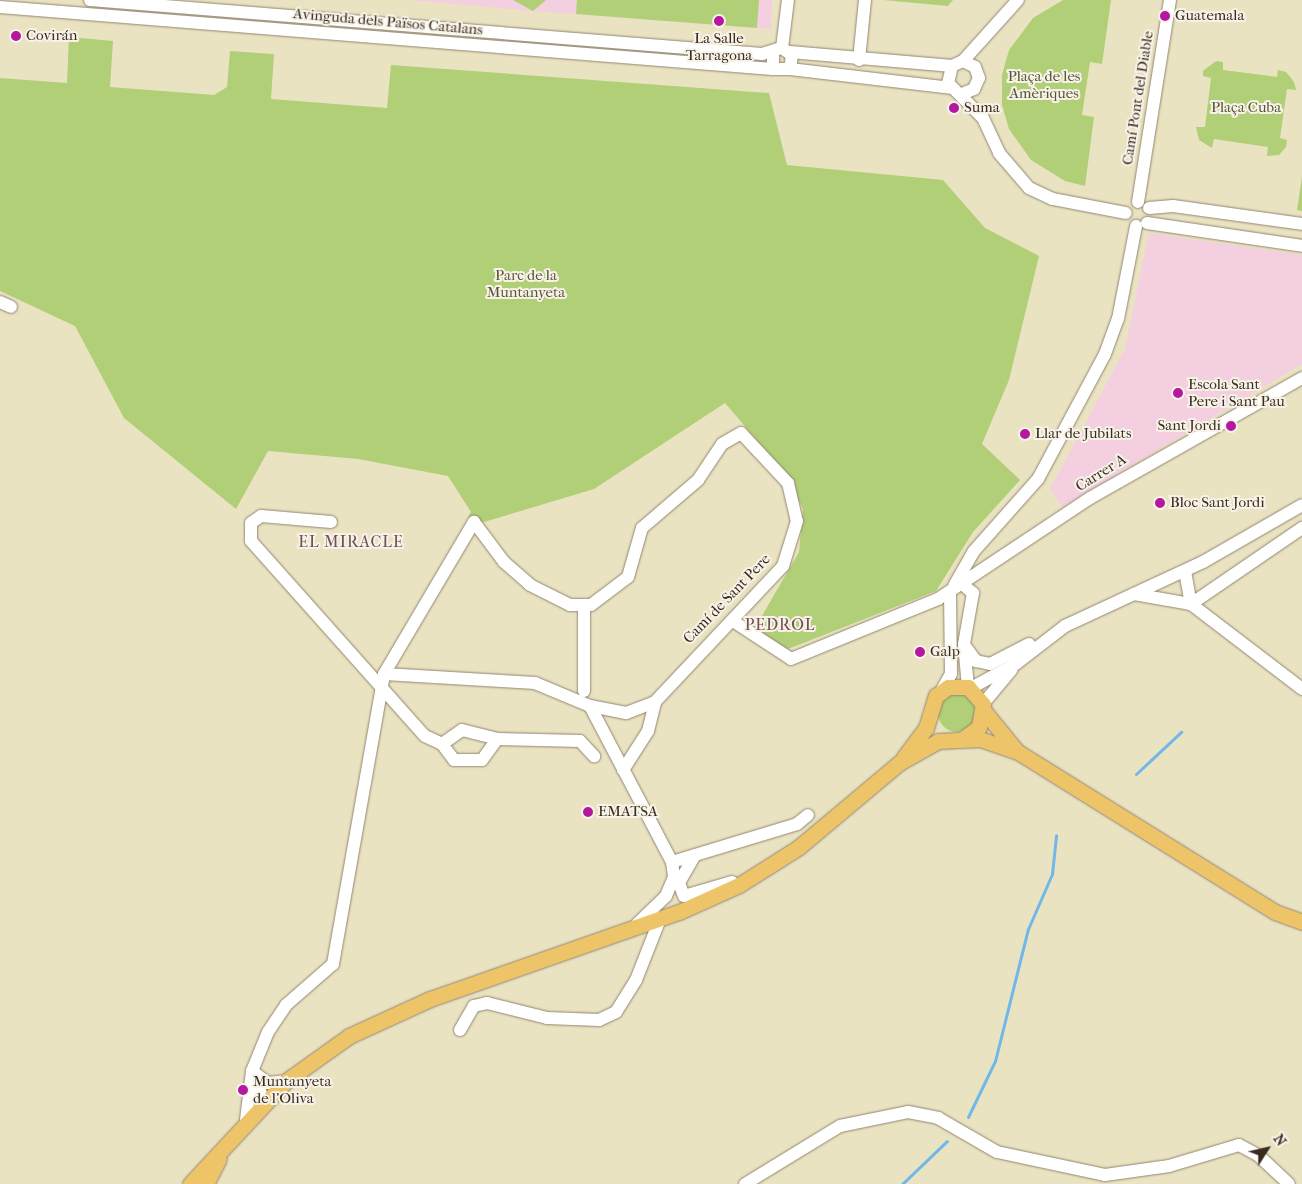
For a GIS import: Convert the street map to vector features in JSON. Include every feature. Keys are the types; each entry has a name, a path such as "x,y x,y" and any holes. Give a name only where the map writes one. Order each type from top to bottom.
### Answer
{"main road":[{"path":"899,764 926,728 931,712 942,690 955,685 969,688 1018,752"},
{"path":"190,1184 264,1101 286,1081 337,1044 396,1013 660,919 765,870 899,764 938,741 959,738 979,727 984,707"},
{"path":"931,712 937,728 959,738 1018,752 1275,912 1302,922"},
{"path":"206,1184 230,1138"}],"street":[{"name":"Avinguda dels Països Catalans","path":"90,0 762,54 782,50 859,60 958,64"},
{"path":"773,68 782,50 788,0"},
{"path":"859,60 865,0"},
{"path":"1018,0 947,77 956,91 983,118 1011,172 1030,188 1053,200 1126,213 1142,225 1302,246"},
{"name":"Camí Pont del Diable","path":"1142,225 1170,0"},
{"name":"Avinguda dels Països Catalans","path":"0,7 773,68 779,72 790,69"},
{"path":"782,50 790,69 956,91 974,89 979,78 974,66 958,64"},
{"path":"1126,213 1144,205 1173,206 1302,224"},
{"path":"1173,206 1173,229"},
{"path":"942,690 950,674 960,594 980,549 1038,478 1108,349 1118,319 1142,225"},
{"name":"Carrer A","path":"960,594 1001,561 1090,498 1302,378"},
{"name":"Camí de Sant Pere","path":"584,605 591,605 628,576 642,528 698,480 722,444 742,434 788,483 797,521 783,566 733,621 706,643 655,702 648,731 623,770"},
{"path":"964,644 970,657 990,664 1046,639 1134,594 1185,571 1302,505"},
{"path":"331,522 261,516 251,524 251,542 382,680 425,736 442,744 454,760 482,760 497,739"},
{"path":"246,1120 252,1071 268,1032 286,1005 333,964 382,680 474,522 504,562 530,585 570,605 584,605 584,691"},
{"path":"1191,604 1302,528"},
{"path":"980,549 988,564 1001,561"},
{"path":"733,621 791,659 938,599 960,594 974,576 980,549"},
{"name":"Carrer A","path":"974,576 1001,561"},
{"path":"1185,571 1191,604"},
{"path":"960,594 969,688 1017,663 1046,639"},
{"path":"1134,594 1191,604 1302,689"},
{"path":"984,707 1017,663"},
{"name":"Camí de Sant Pere","path":"382,680 535,683 590,706 626,713 655,702"},
{"path":"590,706 672,862 674,876 664,899 632,929"},
{"path":"442,744 462,730 497,739 580,741 594,756"},
{"path":"672,862 797,824 808,815"},
{"path":"684,896 679,883 694,855"},
{"path":"664,899 684,896 765,870"},
{"path":"460,1030 474,1006 488,1003 547,1018 598,1020 616,1012 636,980 660,919"},
{"path":"252,1071 268,1083 286,1081"},
{"path":"252,1071 264,1101"},
{"path":"248,1092 264,1101"},
{"path":"745,1184 840,1126 908,1112 938,1118 997,1152 1105,1175 1161,1168 1240,1145 1258,1155 1289,1184"}],"shaded area":[{"name":"La Salle Tarragona","path":"408,0 772,0 771,29 533,11"},
{"name":"Escola Sant Pere i Sant Pau","path":"1149,233 1302,255 1302,364 1062,507 1050,489 1125,349"}],"green space":[{"path":"513,0 546,0 533,11"},
{"name":"La Salle Tarragona","path":"577,0 759,0 757,28 576,14"},
{"path":"883,0 953,0 948,6"},
{"name":"Plaça de les Amèriques","path":"1063,0 1111,0 1102,64 1090,62 1082,115 1094,117 1085,186 1065,181 1031,160 1009,129 1002,105 1002,75 1009,50 1033,18"},
{"name":"Parc de la Muntanyeta","path":"69,37 113,41 110,87 214,95 227,87 230,51 274,54 271,99 387,108 391,65 769,93 787,165 943,180 985,228 1039,256 1009,380 982,444 1020,480 973,532 936,591 788,649 764,635 759,621 799,552 803,509 786,474 725,403 594,489 484,522 468,517 471,512 448,476 358,459 268,451 236,509 124,418 75,326 0,291 0,78 67,83"},
{"name":"Plaça Cuba","path":"1216,61 1223,62 1223,70 1277,77 1278,70 1286,72 1294,82 1296,90 1287,89 1280,138 1287,140 1286,147 1279,155 1267,156 1268,147 1214,139 1212,148 1199,140 1196,127 1205,127 1211,78 1203,76 1203,71"},
{"path":"1302,176 1302,211 1297,210"},
{"path":"957,694 964,695 970,700 975,706 975,720 970,726 964,731 957,732 950,731 944,726 939,720 938,713 939,706 944,700 950,695"}],"waterway":[{"path":"1136,774 1181,732"},
{"path":"968,1117 995,1061 1028,929 1052,874 1056,835"},
{"path":"902,1184 947,1141"}],"place":[{"name":"Guatemala","path":"1165,16"},
{"name":"La Salle Tarragona","path":"719,21"},
{"name":"Covirán","path":"16,36"},
{"name":"Suma","path":"954,108"},
{"name":"Escola Sant Pere i Sant Pau","path":"1178,393"},
{"name":"Sant Jordi","path":"1231,426"},
{"name":"Llar de Jubilats","path":"1025,434"},
{"name":"Bloc Sant Jordi","path":"1160,503"},
{"name":"Galp","path":"920,652"},
{"name":"EMATSA","path":"588,812"},
{"name":"Muntanyeta de l'Oliva","path":"243,1090"}],"district":[{"name":"EL MIRACLE","path":"351,542"},
{"name":"PEDROL","path":"780,625"}]}
